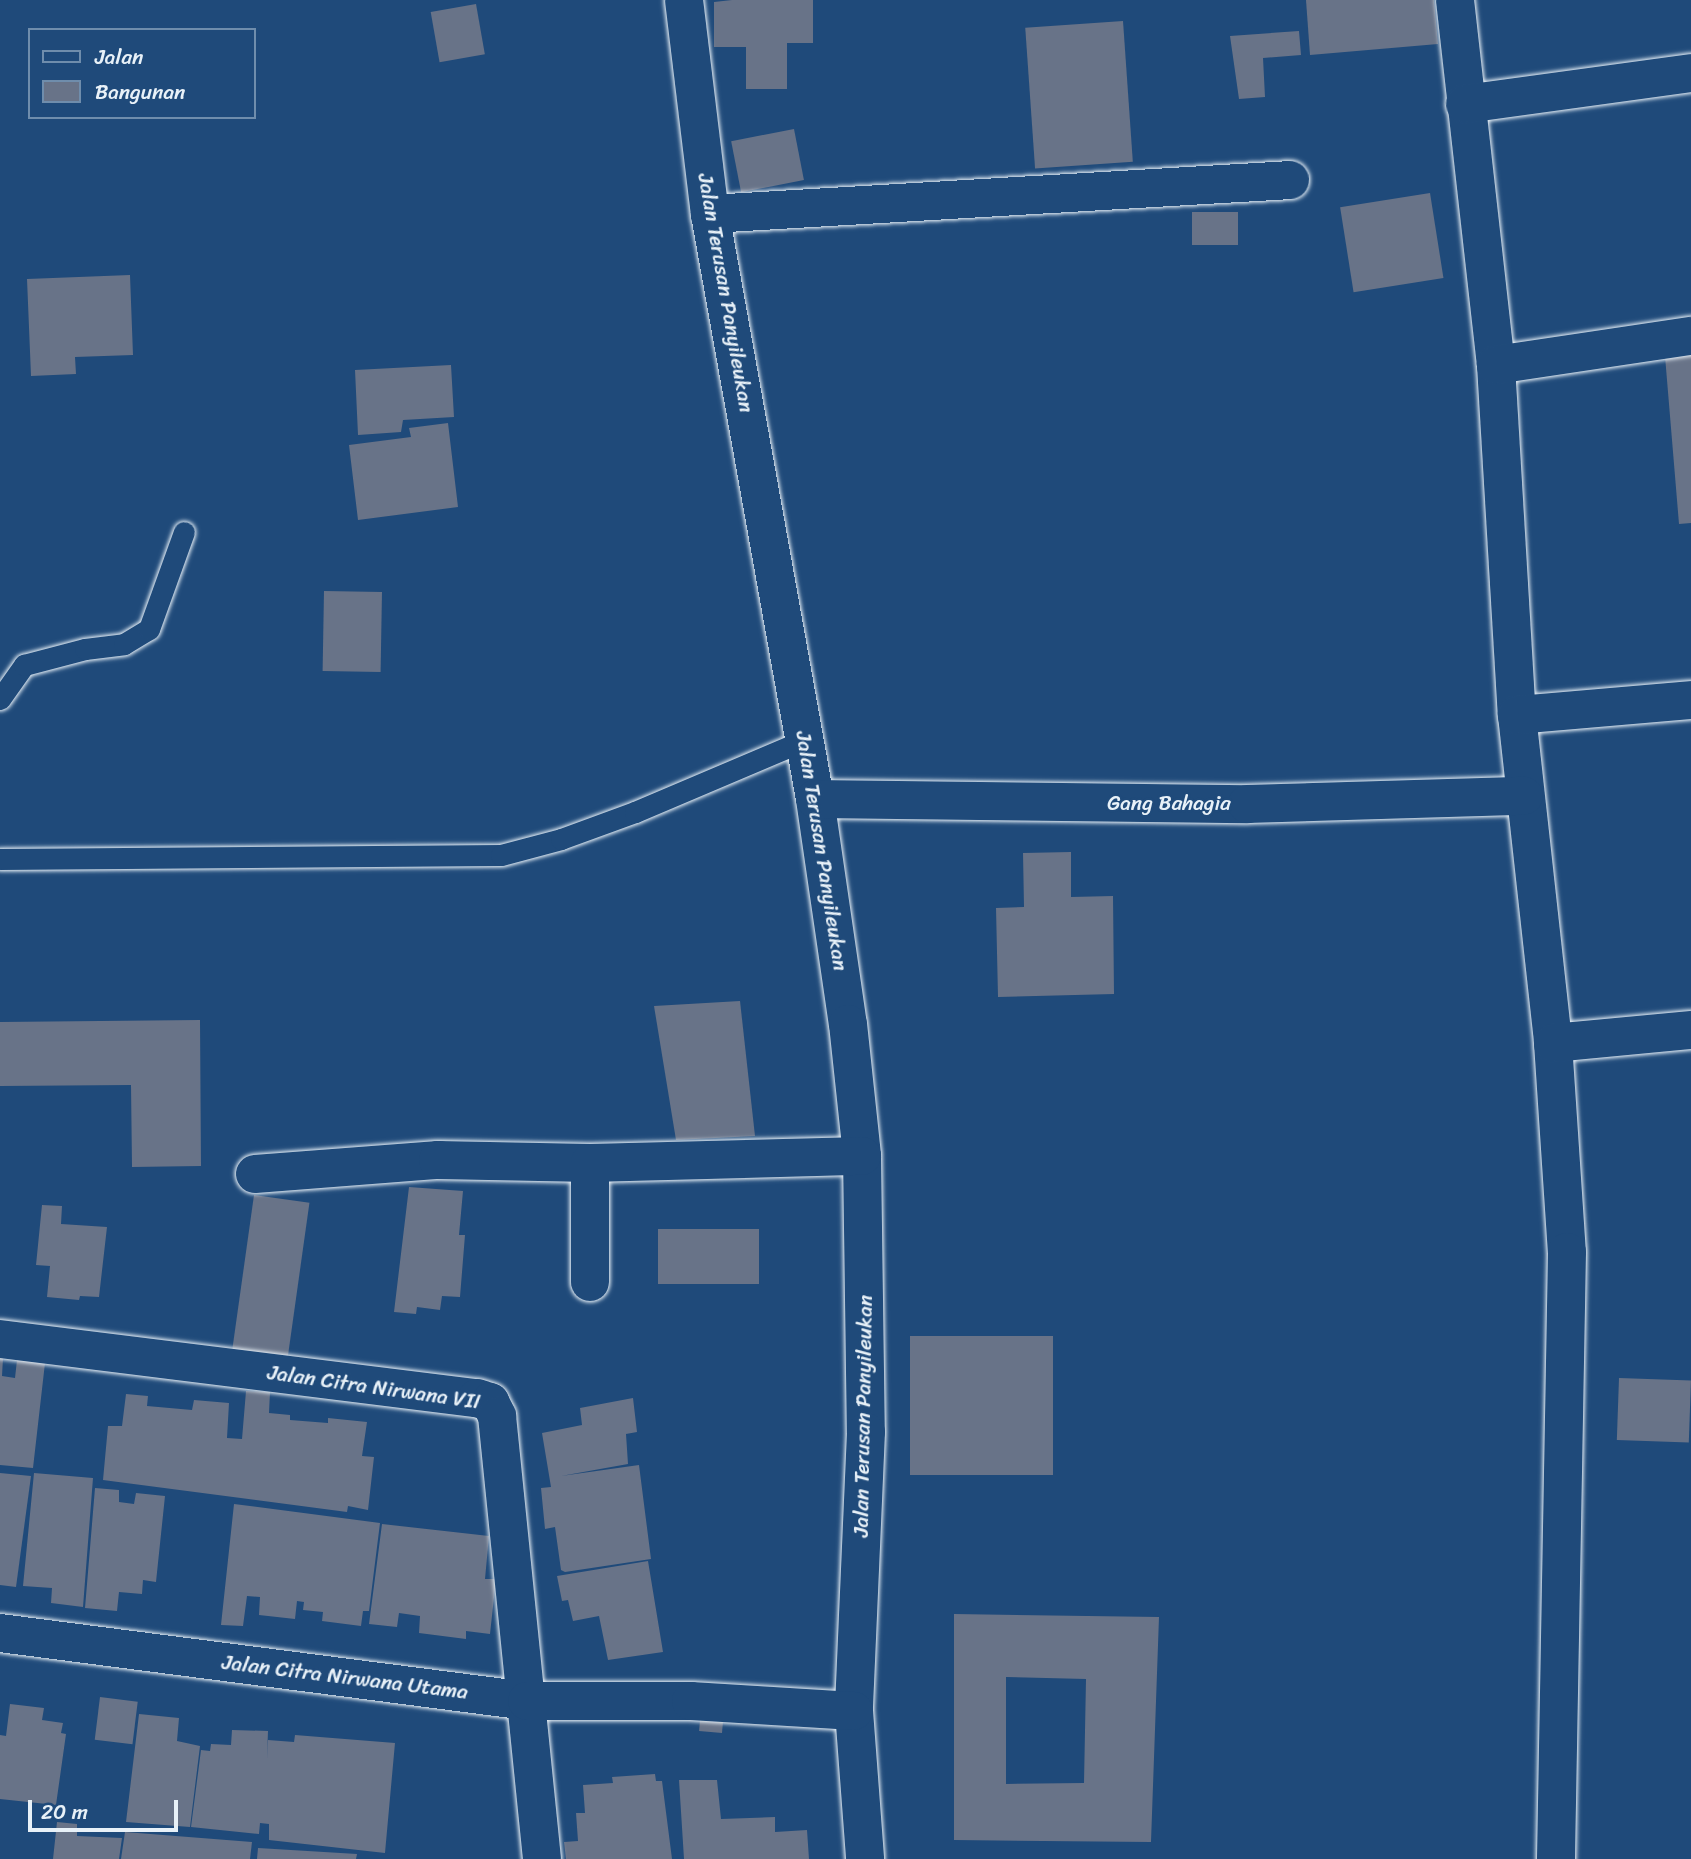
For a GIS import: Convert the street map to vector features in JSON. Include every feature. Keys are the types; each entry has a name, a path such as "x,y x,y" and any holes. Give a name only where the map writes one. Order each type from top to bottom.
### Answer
{"street":[{"name":"Jalan Terusan Panyileukan","path":"684,0 710,214 815,799 848,1024 862,1156 866,1432 855,1711 865,1859"},
{"path":"1455,0 1496,365 1517,715 1553,1043 1567,1252 1556,1859"},
{"path":"1465,104 1691,73"},
{"path":"710,214 1290,180"},
{"path":"1496,365 1691,336"},
{"path":"1517,715 1691,700"},
{"name":"Gang Bahagia","path":"815,799 1247,804 1524,796"},
{"path":"1553,1043 1691,1030"},
{"path":"255,1174 438,1160 590,1163 862,1156"},
{"path":"590,1163 590,1282"},
{"name":"Jalan Citra Nirwana VII","path":"0,1339 478,1398 490,1402 497,1416 542,1859"},
{"name":"Jalan Citra Nirwana Utama","path":"0,1633 527,1701 691,1701 855,1711"}],"lane":[{"path":"0,699 24,665 85,649 124,644 149,629 184,532"},
{"path":"0,859 501,855 561,839 635,812 805,740"}],"building":[{"path":"813,0 813,43 787,43 787,89 746,89 746,47 714,47 714,2"},
{"path":"1306,0 1434,0 1438,44 1310,55"},
{"path":"476,4 485,54 440,62 431,12"},
{"path":"1123,21 1133,162 1035,168 1025,28"},
{"path":"1299,31 1301,55 1263,58 1265,97 1239,99 1230,36"},
{"path":"794,129 804,180 741,192 731,141"},
{"path":"1430,193 1443,278 1354,292 1340,207"},
{"path":"1192,212 1238,212 1238,245 1192,245"},
{"path":"130,275 133,355 75,357 76,374 31,376 27,279"},
{"path":"1691,354 1691,523 1679,524 1665,356"},
{"path":"451,365 454,417 403,420 401,432 358,435 355,370"},
{"path":"448,423 458,507 358,520 349,445 411,437 409,428"},
{"path":"324,591 382,592 381,672 323,671"},
{"path":"1071,852 1071,897 1113,896 1114,994 998,997 996,908 1024,907 1023,853"},
{"path":"740,1001 755,1136 676,1140 654,1006"},
{"path":"200,1020 201,1166 132,1167 131,1085 0,1086 0,1022"},
{"path":"409,1187 463,1191 459,1235 465,1235 460,1297 442,1296 440,1310 417,1307 416,1314 394,1312"},
{"path":"254,1195 309,1203 288,1357 232,1349"},
{"path":"42,1205 62,1206 61,1224 107,1227 99,1297 80,1296 79,1300 47,1297 50,1266 36,1265"},
{"path":"658,1229 759,1229 759,1284 658,1284"},
{"path":"910,1336 1053,1336 1053,1475 910,1475"},
{"path":"0,1357 3,1358 2,1376 15,1378 17,1360 45,1363 33,1468 0,1465"},
{"path":"1619,1378 1691,1381 1689,1442 1617,1440"},
{"path":"246,1391 270,1392 269,1413 290,1415 290,1420 328,1423 328,1418 367,1422 362,1456 374,1457 368,1510 348,1506 347,1512 103,1480 108,1426 122,1426 126,1394 148,1396 147,1406 192,1410 194,1400 229,1403 227,1438 242,1439"},
{"path":"633,1398 637,1432 626,1434 628,1464 561,1476 639,1465 651,1559 565,1572 561,1570 555,1527 545,1529 541,1488 551,1487 542,1433 582,1425 580,1408"},
{"path":"0,1473 31,1476 16,1587 0,1585"},
{"path":"34,1473 93,1478 83,1607 51,1603 52,1588 23,1586"},
{"path":"95,1488 119,1490 119,1502 134,1504 136,1493 165,1496 156,1582 143,1580 142,1594 119,1592 117,1611 85,1608"},
{"path":"234,1504 380,1523 369,1611 363,1611 361,1626 322,1621 323,1612 303,1610 304,1602 297,1601 295,1619 259,1615 260,1597 247,1596 243,1626 221,1625"},
{"path":"382,1524 489,1536 485,1579 496,1579 490,1634 466,1631 466,1639 419,1633 420,1616 399,1613 397,1627 369,1624"},
{"path":"648,1561 663,1652 608,1660 599,1616 573,1621 568,1600 562,1601 557,1576"},
{"path":"954,1614 1159,1617 1151,1842 954,1840","holes":["1006,1677 1086,1679 1084,1783 1006,1784"]},
{"path":"100,1697 138,1702 132,1744 95,1740"},
{"path":"10,1704 44,1708 42,1720 63,1723 61,1733 66,1734 56,1805 0,1799 0,1735 6,1736"},
{"path":"701,1709 724,1711 722,1733 699,1731"},
{"path":"139,1714 179,1718 177,1741 200,1746 190,1827 126,1822"},
{"path":"232,1730 268,1731 267,1759 268,1740 294,1742 295,1735 395,1743 385,1853 269,1840 269,1824 260,1823 259,1834 191,1827 201,1750 210,1751 211,1744 231,1745"},
{"path":"655,1774 656,1781 662,1781 672,1859 566,1859 564,1842 578,1841 576,1813 585,1813 583,1785 613,1783 612,1777"},
{"path":"679,1780 717,1780 721,1819 775,1817 775,1832 807,1830 809,1859 684,1859"},
{"path":"57,1822 77,1824 77,1836 122,1838 119,1859 53,1859"},
{"path":"125,1832 252,1842 250,1859 121,1859"},
{"path":"258,1848 357,1854 356,1859 257,1859"}]}
